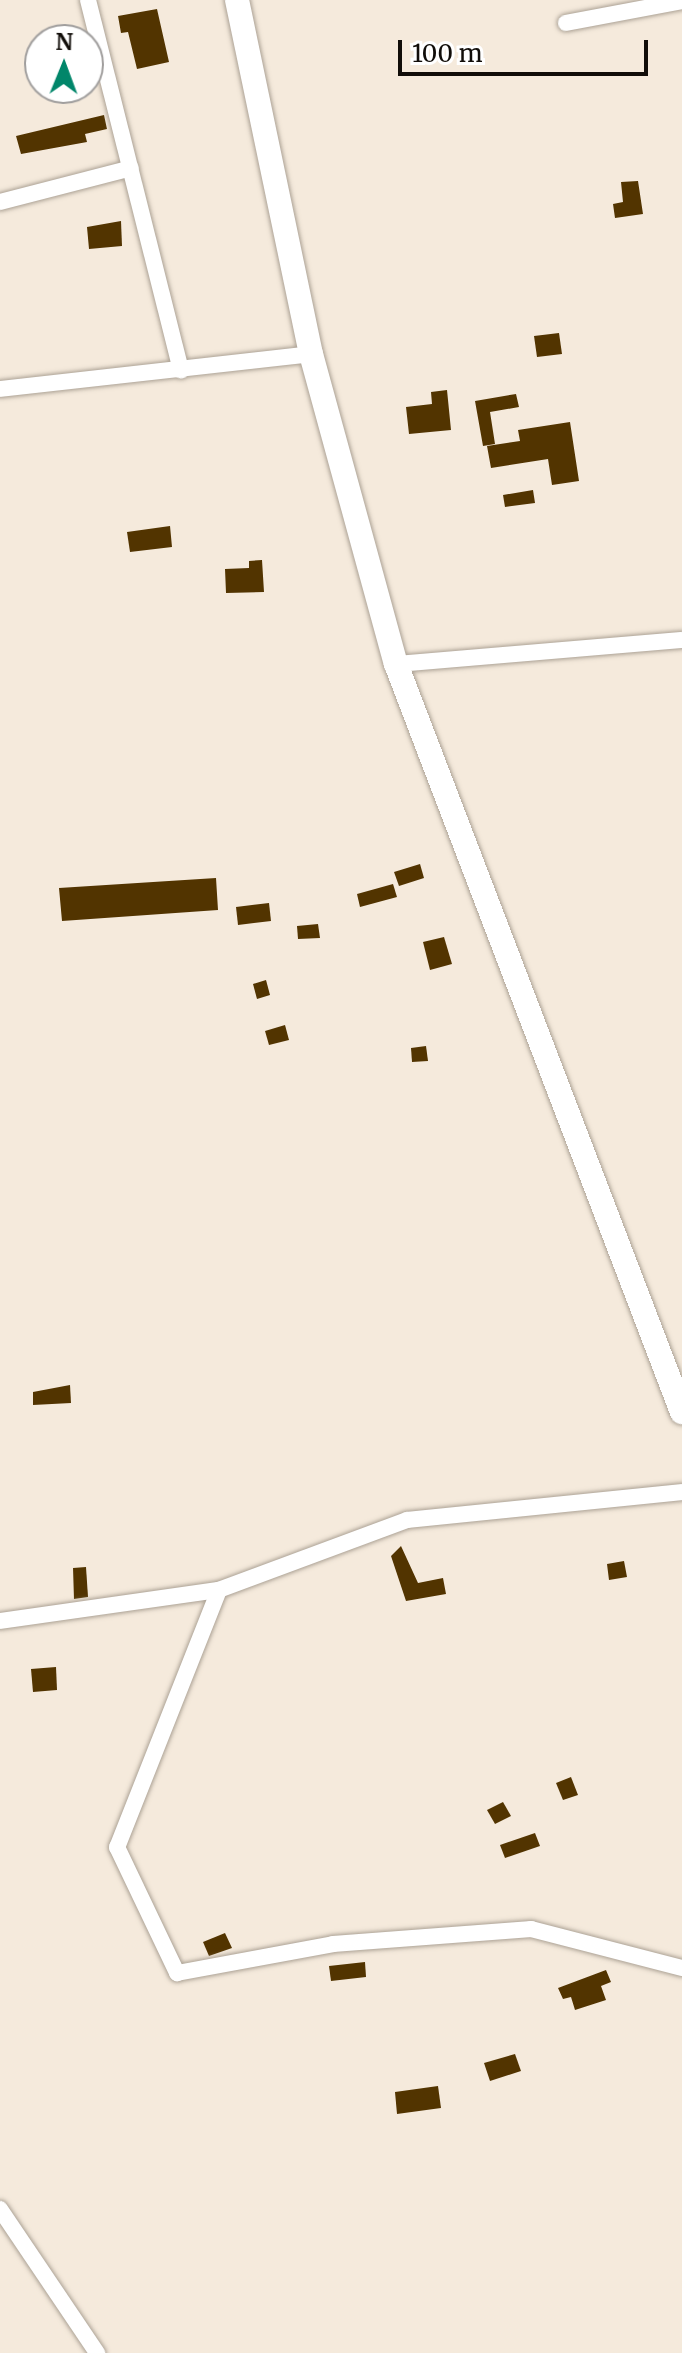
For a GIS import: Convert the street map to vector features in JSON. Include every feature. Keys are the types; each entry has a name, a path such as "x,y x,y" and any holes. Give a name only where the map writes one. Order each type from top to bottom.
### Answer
{"main road":[{"path":"237,0 311,354 396,664 682,1412"}],"street":[{"path":"88,0 181,370"},
{"path":"566,23 682,1"},
{"path":"0,202 131,168"},
{"path":"0,389 311,354"},
{"path":"396,664 682,640"},
{"path":"0,1621 219,1590 407,1520 682,1492"},
{"path":"219,1590 117,1847 177,1973 333,1944 531,1929 682,1968"},
{"path":"0,2209 97,2353"}],"building":[{"path":"157,9 169,62 137,69 128,32 121,33 118,16"},
{"path":"104,115 107,129 85,134 87,142 21,154 16,136"},
{"path":"638,181 643,214 615,218 613,204 623,202 621,182"},
{"path":"121,221 122,246 89,249 87,227"},
{"path":"559,333 562,354 537,357 534,336"},
{"path":"447,390 451,430 409,434 406,407 432,404 431,392"},
{"path":"516,394 519,407 490,412 495,444 483,446 475,401"},
{"path":"570,422 579,481 552,485 548,459 491,468 487,446 520,441 518,430"},
{"path":"533,490 535,503 505,507 503,495"},
{"path":"170,526 172,547 130,552 127,532"},
{"path":"262,560 264,592 226,593 225,569 249,568 249,561"},
{"path":"420,864 424,878 399,886 394,872"},
{"path":"216,878 218,910 62,921 59,888"},
{"path":"393,884 397,897 360,907 357,894"},
{"path":"269,903 271,921 238,925 236,907"},
{"path":"318,924 320,938 298,939 297,926"},
{"path":"444,937 452,964 430,970 423,942"},
{"path":"266,980 270,995 257,999 253,984"},
{"path":"285,1025 289,1040 269,1045 265,1031"},
{"path":"426,1046 428,1061 412,1062 411,1048"},
{"path":"70,1385 71,1403 33,1405 33,1392"},
{"path":"401,1546 418,1583 443,1578 446,1594 406,1601 391,1556"},
{"path":"624,1561 627,1577 609,1580 607,1564"},
{"path":"86,1567 88,1597 74,1599 73,1568"},
{"path":"56,1667 57,1690 33,1692 31,1669"},
{"path":"571,1777 578,1795 563,1800 556,1783"},
{"path":"503,1802 511,1816 495,1824 487,1810"},
{"path":"535,1833 540,1846 505,1858 500,1845"},
{"path":"225,1933 232,1948 209,1956 203,1942"},
{"path":"365,1962 366,1977 331,1981 329,1966"},
{"path":"606,1970 611,1982 601,1986 606,2000 575,2010 571,1997 563,1999 558,1988"},
{"path":"515,2054 521,2071 490,2081 484,2063"},
{"path":"438,2086 441,2108 397,2114 395,2092"}]}
